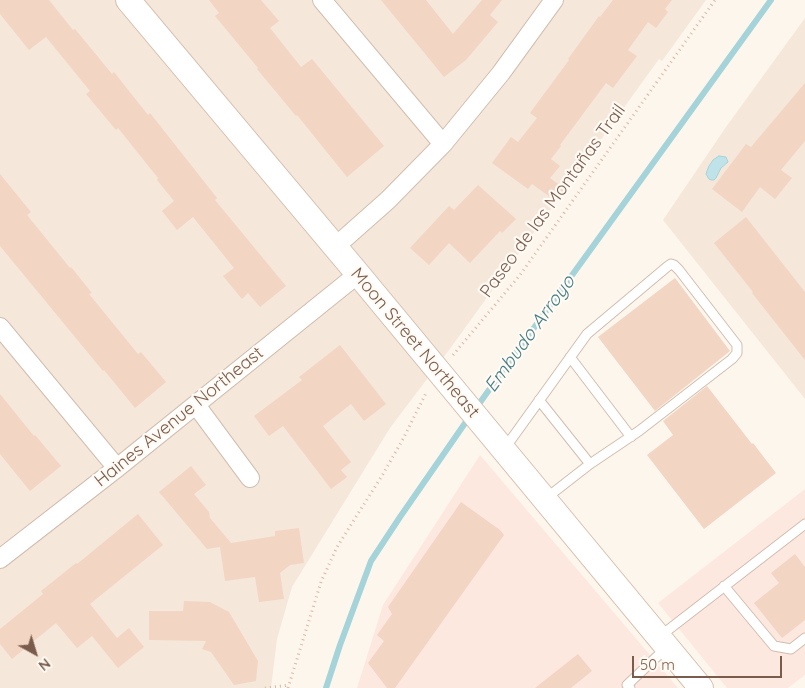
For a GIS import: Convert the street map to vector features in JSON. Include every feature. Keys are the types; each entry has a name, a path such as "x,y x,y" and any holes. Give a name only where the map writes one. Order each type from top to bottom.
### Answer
{"street":[{"name":"Moon Street Northeast","path":"128,0 701,688"},
{"path":"322,0 443,144"},
{"path":"335,248 388,200 443,144 502,73 554,0"},
{"name":"Haines Avenue Northeast","path":"0,559 117,468 358,274"},
{"path":"0,327 117,468"},
{"path":"196,405 250,478"}],"lane":[{"path":"497,441 539,400 587,334 668,266 671,264 679,270 737,345 737,353 732,360 631,437 590,464 545,500"},
{"path":"570,357 631,437"},
{"path":"539,400 590,464"},
{"path":"630,688 627,685 663,642 724,586 805,524"},
{"path":"724,586 774,646 791,649 805,638"}],"path":[{"name":"Paseo de las Montañas Trail","path":"288,686 321,582 337,547 383,474 425,394 443,378 520,275 715,0"},
{"path":"265,688 288,686"}],"shaded area":[{"path":"0,0 706,0 662,61 659,59 452,346 390,428 292,587 277,639 271,688 0,688"},
{"path":"805,18 805,399 663,220 726,127"},
{"path":"480,455 678,688 357,688 383,605"},
{"path":"805,489 805,675 788,688 727,688 658,603"}],"water":[{"path":"719,156 726,157 728,162 721,168 716,178 711,180 706,174 713,160"}],"building":[{"path":"0,0 49,0 112,74 114,72 148,115 150,113 217,198 215,200 286,286 260,307 248,293 242,299 223,276 234,268 193,217 177,230 162,211 174,201 157,180 158,178 118,128 116,130 86,94 90,91 46,37 29,50 0,14"},
{"path":"209,0 261,0 279,21 270,28 301,67 312,59 384,146 347,177 215,16 219,13"},
{"path":"381,0 426,0 453,34 482,0 502,0 490,15 498,22 466,60 444,77"},
{"path":"613,0 672,0 665,9 668,12 656,28 648,22 628,50 637,56 613,88 606,83 551,159 560,166 550,178 565,189 556,201 532,184 528,189 492,163 511,137 518,142 537,118 530,113 599,16"},
{"path":"805,83 805,141 781,170 792,178 775,199 760,187 742,212 712,189 746,144 751,147"},
{"path":"0,174 31,212 27,215 92,293 89,294 138,354 141,352 166,382 135,408 0,246"},
{"path":"478,185 516,219 502,233 500,231 470,263 449,243 429,265 410,248 449,206 454,210"},
{"path":"746,217 805,292 805,360 714,243"},
{"path":"675,278 730,351 655,411 598,337"},
{"path":"340,345 386,404 364,421 351,404 323,426 351,462 341,470 347,477 331,489 283,426 269,436 254,416 302,380 299,377"},
{"path":"707,386 776,473 704,529 647,455 673,435 663,421"},
{"path":"0,394 61,466 30,491 0,454"},
{"path":"191,466 206,485 194,494 209,512 210,518 231,543 275,536 275,531 299,528 304,563 290,565 280,573 284,599 259,602 255,577 225,581 220,547 207,549 159,492"},
{"path":"461,502 500,530 504,535 395,688 387,688 368,663 384,641 377,635 392,614 388,607"},
{"path":"138,514 163,545 90,604 117,638 129,628 144,647 118,668 92,636 77,648 56,623 12,659 0,644 0,629 43,594 41,591"},
{"path":"795,554 805,567 805,620 782,638 754,603 779,583 771,573"},
{"path":"184,601 210,602 229,612 258,661 256,681 234,685 211,652 202,649 206,641 149,640 149,611 183,611"},
{"path":"578,654 592,671 571,688 535,688"}],"waterway":[{"name":"Embudo Arroyo","path":"476,408 771,0"},
{"name":"Embudo Arroyo","path":"326,688 371,561 470,416"}]}
